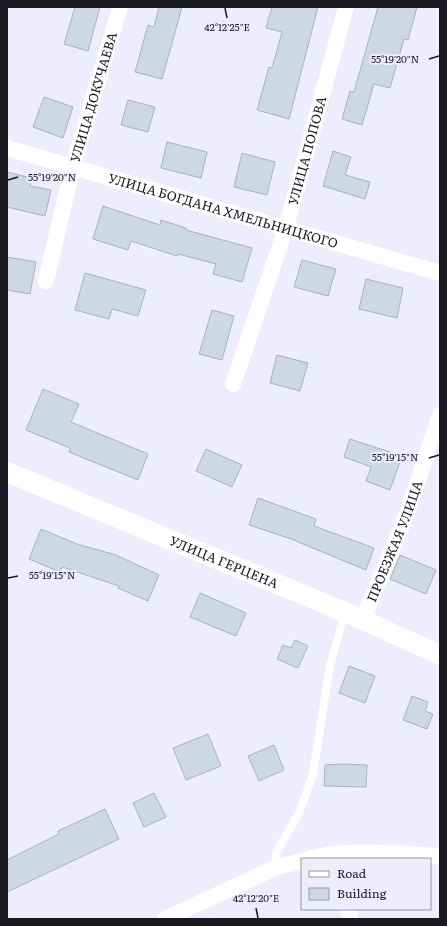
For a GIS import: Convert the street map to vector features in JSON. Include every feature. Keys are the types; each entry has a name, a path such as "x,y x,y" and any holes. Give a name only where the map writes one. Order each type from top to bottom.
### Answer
{"street":[{"name":"УЛИЦА ДОКУЧАЕВА","path":"46,282 73,166 120,7"},
{"name":"УЛИЦА ПОПОВА","path":"232,384 286,228 346,7"},
{"name":"УЛИЦА БОГДАНА ХМЕЛЬНИЦКОГО","path":"7,148 440,273"},
{"name":"ПРОЕЗЖАЯ УЛИЦА","path":"363,620 407,513 440,415"},
{"name":"УЛИЦА ГЕРЦЕНА","path":"7,472 345,612 440,655"},
{"path":"325,858 388,854 440,856"},
{"path":"165,919 277,867 301,861"}],"lane":[{"path":"277,867 276,853 300,811 313,774 330,665 345,612"}],"building":[{"path":"75,7 100,7 88,51 64,44"},
{"path":"159,7 182,7 162,79 135,72 148,25 154,27"},
{"path":"272,7 318,7 289,119 257,110 269,67 272,68 282,32 266,28"},
{"path":"378,7 417,7 408,40 404,39 390,88 374,84 362,125 342,119 350,91 354,92"},
{"path":"44,97 73,107 63,138 33,127"},
{"path":"128,100 155,107 148,132 121,125"},
{"path":"167,142 207,152 201,178 161,168"},
{"path":"333,151 351,157 345,175 370,182 365,199 323,186"},
{"path":"242,153 275,162 267,195 234,187"},
{"path":"7,172 31,178 30,186 51,190 45,216 7,207"},
{"path":"103,206 160,225 161,220 186,228 186,230 252,248 242,282 213,274 216,264 178,254 177,256 131,241 128,250 93,239"},
{"path":"7,257 36,262 30,294 7,290"},
{"path":"302,260 336,269 328,296 294,287"},
{"path":"85,273 146,290 138,316 112,309 109,319 75,310"},
{"path":"366,279 403,288 397,318 359,309"},
{"path":"212,310 234,316 222,360 199,354"},
{"path":"277,355 308,363 300,391 270,383"},
{"path":"43,389 79,404 71,422 148,454 138,480 69,452 70,448 26,430"},
{"path":"350,439 402,456 390,490 366,481 371,467 344,457"},
{"path":"206,449 242,465 232,487 196,471"},
{"path":"258,498 316,519 314,526 374,548 366,570 291,539 249,525"},
{"path":"41,529 77,544 116,555 159,575 148,601 118,588 119,586 62,567 60,572 29,559"},
{"path":"400,555 436,570 426,594 390,579"},
{"path":"200,593 246,613 236,636 190,617"},
{"path":"295,640 308,646 298,668 277,659 283,645 291,648"},
{"path":"349,666 375,676 365,703 339,693"},
{"path":"412,696 428,702 425,711 433,714 427,729 403,720"},
{"path":"208,734 221,766 186,780 173,748"},
{"path":"274,745 284,770 259,781 248,756"},
{"path":"325,765 367,765 366,787 324,786"},
{"path":"154,793 166,817 144,827 133,803"},
{"path":"105,809 119,839 7,892 7,860 59,834 58,831"}]}
